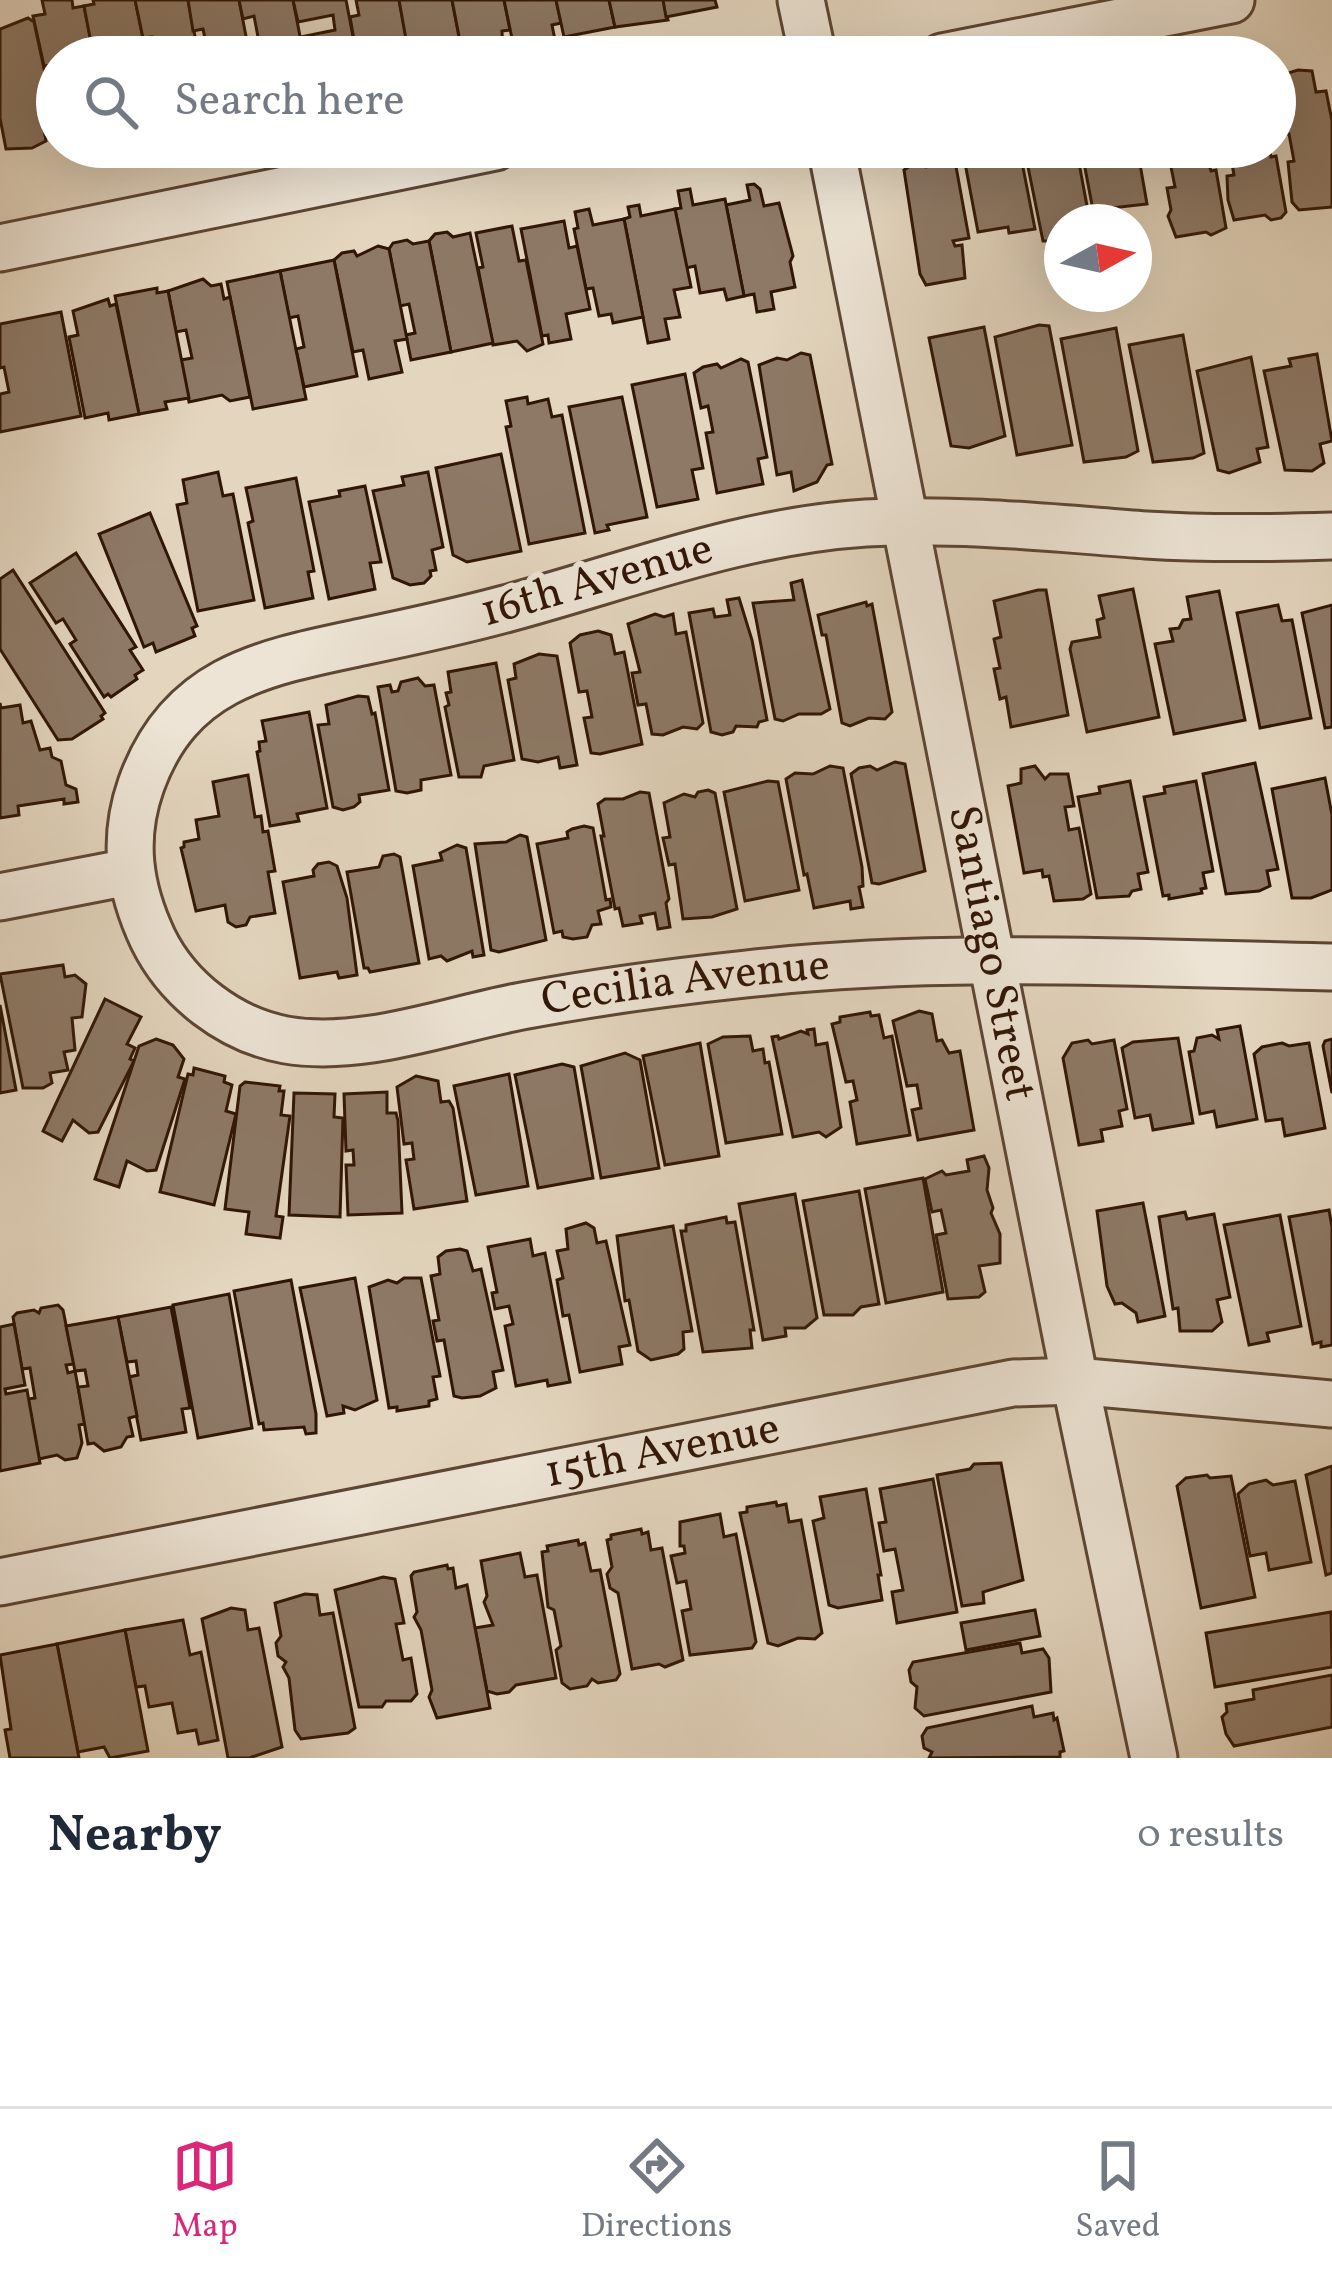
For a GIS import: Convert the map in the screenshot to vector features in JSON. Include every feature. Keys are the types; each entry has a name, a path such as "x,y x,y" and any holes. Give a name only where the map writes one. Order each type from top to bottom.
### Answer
{"street":[{"path":"802,0 809,36"},
{"path":"1048,36 1231,0"},
{"path":"0,248 392,168"},
{"name":"Santiago Street","path":"835,168 1154,1758"},
{"name":"16th Avenue","path":"129,872 135,803 165,734 224,681 294,656 509,608 683,554 820,528 904,522 1020,524 1210,538 1332,536"},
{"path":"0,897 129,872"},
{"name":"Cecilia Avenue","path":"129,872 161,955 185,985 212,1009 247,1029 285,1040 362,1039 578,996 752,973 991,962 1332,967"},
{"name":"15th Avenue","path":"0,1582 1013,1383 1075,1381 1332,1404"}],"building":[{"path":"42,0 72,0 73,8 84,6 90,36 37,36 33,16 45,14"},
{"path":"93,0 135,0 143,36 90,36 84,6 94,4"},
{"path":"135,0 188,0 195,36 143,36"},
{"path":"188,0 239,0 246,36 204,36 203,29 193,31"},
{"path":"239,0 293,0 300,36 258,36 254,16 243,19"},
{"path":"293,0 346,0 353,36 306,36 335,30 333,15 298,22"},
{"path":"356,0 399,0 406,36 353,36 350,17 359,15"},
{"path":"399,0 452,0 459,36 405,36"},
{"path":"452,0 504,0 510,30 502,31 502,36 459,36"},
{"path":"504,0 556,0 561,23 552,25 554,36 512,36"},
{"path":"556,0 609,0 615,27 564,36"},
{"path":"609,0 663,0 668,20 615,27"},
{"path":"663,0 715,0 717,7 666,17"},
{"path":"28,18 34,22 36,146 32,148 6,149 0,118 0,29"},
{"path":"1296,71 1312,71 1316,92 1326,91 1332,121 1332,207 1299,210 1292,202 1289,168 1296,168"},
{"path":"956,168 969,238 953,241 955,246 962,245 965,278 926,285 920,274 904,170"},
{"path":"966,168 1023,168 1035,229 978,232"},
{"path":"1028,168 1080,168 1087,204 1044,204 1044,241"},
{"path":"1085,168 1141,168 1147,204 1092,204"},
{"path":"1171,168 1216,170 1226,228 1211,235 1176,237 1168,216 1167,188 1175,187"},
{"path":"1233,168 1278,168 1286,212 1271,220 1265,215 1234,220 1227,176 1234,175"},
{"path":"754,184 764,206 779,203 793,256 795,287 771,292 774,309 757,312 754,294 744,296 726,205 750,200 747,185"},
{"path":"690,189 693,205 725,199 744,296 727,300 724,289 700,293 695,266 686,268 675,209 681,208 678,191"},
{"path":"639,205 641,216 675,209 691,287 674,290 680,317 665,319 669,339 648,343 624,219 630,217 628,207"},
{"path":"589,209 593,225 624,219 643,317 613,323 611,314 599,316 593,288 586,289 574,229 578,228 575,212"},
{"path":"564,221 569,248 577,246 590,309 566,314 571,339 549,343 548,335 542,336 521,229"},
{"path":"512,226 519,261 526,260 543,344 527,351 517,341 493,345 478,268 483,267 476,233"},
{"path":"447,232 453,237 470,233 493,343 451,352 429,241"},
{"path":"407,240 413,244 429,241 451,352 411,360 406,335 415,333 409,304 400,306 389,249"},
{"path":"378,246 389,249 407,339 395,341 402,372 369,379 363,350 353,352 334,260 342,253 354,251 357,256"},
{"path":"334,260 357,376 304,387 296,349 304,347 298,316 289,318 280,271"},
{"path":"280,271 306,399 253,409 227,282"},
{"path":"203,279 211,286 221,284 224,299 230,297 250,397 230,401 222,395 189,402 181,360 192,358 186,330 176,332 168,291"},
{"path":"157,288 157,293 168,291 189,398 165,402 167,409 139,414 115,296"},
{"path":"108,299 110,306 116,304 139,414 109,420 108,413 85,418 69,337 78,335 73,311"},
{"path":"61,312 81,416 0,432 0,394 9,392 4,367 0,368 0,324"},
{"path":"1049,326 1072,445 1017,455 995,337"},
{"path":"984,327 1005,436 969,448 951,446 929,338"},
{"path":"1116,328 1138,451 1084,462 1061,339"},
{"path":"1183,335 1204,453 1153,462 1129,345"},
{"path":"801,353 810,355 832,464 817,482 794,491 791,472 777,475 759,365"},
{"path":"1317,354 1332,441 1320,444 1324,463 1312,471 1285,470 1264,371 1291,366 1289,359"},
{"path":"1251,357 1268,447 1257,449 1260,462 1229,473 1218,470 1197,371"},
{"path":"741,359 748,362 767,457 758,459 763,484 717,493 706,433 713,432 708,406 701,408 694,373"},
{"path":"685,374 703,468 692,470 698,499 657,507 632,385"},
{"path":"527,397 528,404 548,399 552,417 562,415 585,533 529,544 506,427 511,426 506,401"},
{"path":"622,397 647,517 607,525 609,530 595,533 569,407"},
{"path":"501,454 521,551 467,562 453,555 436,468"},
{"path":"218,472 223,496 233,494 254,600 198,611 177,505 187,503 183,480"},
{"path":"428,472 443,547 432,550 436,570 430,571 431,576 424,583 410,585 393,578 373,491 404,485 402,477"},
{"path":"296,478 314,571 308,572 313,598 265,608 246,488"},
{"path":"365,486 381,562 370,563 375,589 329,599 309,502"},
{"path":"150,513 197,626 192,628 195,636 156,652 153,643 144,647 99,534"},
{"path":"76,553 136,647 130,650 143,670 111,697 104,697 70,644 76,640 63,619 56,623 30,583"},
{"path":"13,570 105,713 72,739 58,740 0,649 0,579"},
{"path":"802,580 830,709 783,721 775,719 753,603 794,600 791,583"},
{"path":"1133,589 1159,717 1087,732 1072,642 1100,637 1097,620 1104,618 1099,596"},
{"path":"1046,590 1068,715 1011,727 1006,697 1000,699 994,669 1000,668 994,639 1001,637 994,601"},
{"path":"1219,591 1245,720 1174,734 1155,644 1173,641 1170,629 1191,619 1187,597"},
{"path":"739,598 767,720 757,727 736,726 722,735 711,732 689,613 713,609 715,617 730,615 727,600"},
{"path":"872,604 892,712 885,719 869,718 850,726 842,723 818,615"},
{"path":"1278,605 1282,621 1292,620 1311,718 1260,728 1237,613"},
{"path":"1332,605 1332,727 1325,728 1302,613"},
{"path":"655,614 673,614 676,634 686,632 703,723 697,729 652,734 646,704 638,705 632,673 640,672 628,624"},
{"path":"598,631 611,635 615,654 624,652 642,744 600,754 591,753 584,718 592,717 587,691 579,692 570,643"},
{"path":"539,654 557,656 577,765 560,768 558,757 538,762 522,759 508,680 516,678 514,664"},
{"path":"496,663 514,760 484,766 481,777 459,777 445,707 449,705 446,693 451,692 448,672"},
{"path":"418,678 425,686 434,685 451,775 421,780 421,790 407,793 396,791 378,687 390,685 392,692 398,691 401,682"},
{"path":"368,697 375,713 389,790 359,795 360,802 343,810 333,807 318,725 329,724 326,705"},
{"path":"0,703 1,708 20,705 23,723 31,721 40,750 50,748 52,757 61,761 66,785 76,789 78,802 64,804 64,799 18,806 19,815 0,818"},
{"path":"309,712 327,808 297,814 299,821 270,826 257,752 259,742 266,741 262,721"},
{"path":"895,762 905,764 925,871 872,883 851,774 859,768 877,770"},
{"path":"1255,763 1278,869 1267,871 1270,886 1226,894 1203,774"},
{"path":"830,766 843,768 862,867 863,907 851,909 850,901 814,908 804,875 786,779"},
{"path":"1035,766 1045,779 1050,774 1068,774 1074,806 1065,807 1069,830 1079,828 1091,894 1083,899 1054,901 1049,876 1043,877 1042,870 1024,873 1008,786 1021,783 1021,769"},
{"path":"248,775 255,817 261,816 263,832 268,831 275,913 250,917 246,925 236,927 228,922 225,905 196,911 181,848 184,842 199,839 196,820 219,816 213,782"},
{"path":"1325,778 1332,815 1332,890 1311,898 1292,898 1272,789"},
{"path":"1130,781 1148,872 1138,874 1141,889 1129,896 1097,898 1078,797"},
{"path":"1196,781 1213,871 1203,873 1206,888 1202,893 1169,899 1163,896 1144,797 1165,793 1164,787"},
{"path":"778,782 799,890 745,901 724,792"},
{"path":"708,790 715,793 737,909 683,919 675,864 669,865 663,838 670,837 664,803"},
{"path":"649,793 670,927 658,929 655,913 640,916 642,923 623,926 619,908 615,909 598,804"},
{"path":"593,828 611,907 598,911 601,924 592,925 587,937 573,939 563,937 562,931 554,933 537,844 568,838 567,832"},
{"path":"527,837 546,940 499,952 491,950 475,844 506,842"},
{"path":"457,845 466,848 484,955 473,957 472,951 447,961 441,956 429,959 413,866 442,860 440,853"},
{"path":"383,856 400,857 419,963 370,972 364,968 347,872 379,867"},
{"path":"318,864 337,866 347,898 357,975 339,978 337,972 300,978 283,882 314,876"},
{"path":"63,965 65,977 75,975 86,984 82,1017 72,1018 75,1050 64,1052 68,1070 50,1073 52,1083 23,1088 0,974"},
{"path":"105,999 141,1017 127,1044 135,1048 130,1059 134,1061 98,1132 89,1133 73,1120 62,1141 43,1131"},
{"path":"0,1005 16,1090 0,1093"},
{"path":"919,1011 932,1014 937,1041 942,1040 949,1053 960,1051 974,1130 918,1140 912,1110 921,1108 917,1085 907,1086 893,1021"},
{"path":"879,1015 884,1038 892,1036 910,1135 857,1144 850,1102 857,1100 853,1081 846,1082 832,1024 840,1022 840,1017"},
{"path":"1240,1026 1257,1119 1217,1127 1214,1111 1200,1114 1189,1052 1194,1051 1197,1038 1212,1035 1219,1039 1217,1030"},
{"path":"814,1029 816,1045 827,1043 841,1127 826,1137 819,1132 793,1137 772,1037 808,1034 807,1030"},
{"path":"750,1036 753,1051 763,1049 765,1063 769,1062 782,1134 726,1143 708,1044 723,1037"},
{"path":"1178,1038 1193,1123 1153,1130 1150,1115 1135,1118 1122,1048 1133,1042"},
{"path":"156,1039 173,1045 184,1059 178,1077 185,1079 156,1170 147,1171 127,1161 119,1187 95,1179 139,1046"},
{"path":"1332,1039 1332,1093 1323,1046"},
{"path":"1088,1040 1092,1044 1114,1040 1127,1109 1119,1111 1122,1126 1101,1130 1103,1141 1079,1145 1063,1058 1072,1043"},
{"path":"700,1043 719,1156 665,1165 643,1056"},
{"path":"1282,1043 1309,1043 1325,1128 1285,1136 1282,1119 1266,1121 1254,1054"},
{"path":"625,1053 640,1060 659,1168 601,1178 581,1066"},
{"path":"562,1064 574,1067 593,1178 538,1188 515,1075"},
{"path":"194,1068 225,1076 224,1082 232,1085 226,1111 236,1114 214,1205 160,1192 188,1074 193,1075"},
{"path":"509,1074 528,1186 476,1195 454,1086"},
{"path":"416,1076 438,1081 441,1102 449,1101 453,1108 467,1201 414,1209 406,1160 414,1159 412,1143 404,1144 397,1087"},
{"path":"245,1082 280,1086 279,1091 284,1091 281,1115 290,1116 276,1216 283,1217 280,1238 246,1234 249,1212 225,1209 240,1086"},
{"path":"387,1092 387,1113 396,1113 398,1121 402,1213 348,1215 346,1165 354,1165 353,1150 346,1151 344,1094"},
{"path":"294,1093 335,1094 334,1117 343,1118 340,1217 289,1215"},
{"path":"984,1156 991,1213 1000,1234 1000,1263 979,1266 985,1292 979,1297 948,1299 936,1235 946,1233 941,1210 932,1212 925,1179 942,1171 946,1175 969,1171 967,1160"},
{"path":"923,1178 943,1292 886,1303 865,1189"},
{"path":"859,1191 879,1304 861,1307 853,1315 824,1315 803,1201"},
{"path":"795,1194 817,1318 805,1328 785,1328 786,1336 763,1340 739,1204"},
{"path":"1143,1203 1165,1316 1138,1322 1136,1313 1122,1303 1115,1304 1107,1286 1097,1211"},
{"path":"1329,1210 1332,1345 1321,1347 1321,1342 1313,1344 1289,1217"},
{"path":"1185,1212 1187,1219 1214,1214 1230,1297 1217,1300 1222,1322 1212,1331 1180,1331 1178,1308 1173,1309 1159,1217"},
{"path":"1280,1215 1301,1326 1267,1333 1269,1341 1249,1345 1224,1225"},
{"path":"726,1217 727,1223 735,1222 754,1330 750,1330 752,1348 703,1352 681,1231 686,1231 686,1225"},
{"path":"586,1223 594,1228 597,1243 606,1241 630,1345 619,1347 622,1364 580,1372 569,1315 563,1316 557,1251 568,1249 566,1229"},
{"path":"673,1226 692,1331 683,1332 684,1349 678,1354 651,1360 638,1351 629,1300 625,1301 617,1236"},
{"path":"530,1239 533,1256 545,1253 570,1382 548,1386 547,1380 516,1386 505,1326 513,1324 509,1306 495,1309 492,1293 497,1292 488,1247"},
{"path":"467,1251 473,1271 481,1269 503,1370 493,1372 496,1388 462,1398 454,1396 444,1340 437,1341 433,1321 439,1320 431,1276 440,1274 438,1257"},
{"path":"355,1278 377,1400 355,1410 343,1406 344,1413 327,1416 300,1288"},
{"path":"421,1278 440,1376 433,1377 437,1399 429,1401 429,1406 397,1411 397,1407 389,1408 369,1287"},
{"path":"291,1280 316,1433 306,1434 304,1427 264,1430 263,1423 259,1424 234,1291"},
{"path":"229,1294 252,1428 198,1438 173,1305"},
{"path":"58,1305 74,1364 66,1365 68,1373 75,1371 85,1424 79,1425 82,1443 77,1458 39,1459 28,1399 35,1398 30,1368 22,1369 13,1317"},
{"path":"171,1307 190,1408 182,1409 186,1432 141,1440 129,1377 138,1375 136,1361 127,1362 118,1317"},
{"path":"118,1317 137,1416 129,1418 133,1436 121,1447 104,1451 88,1444 78,1387 88,1386 85,1370 75,1371 66,1326"},
{"path":"14,1324 25,1385 5,1389 6,1394 27,1390 40,1463 0,1471 0,1327"},
{"path":"1001,1463 1023,1580 983,1592 984,1603 962,1606 937,1475 970,1469 974,1464"},
{"path":"1332,1466 1332,1573 1326,1575 1306,1475"},
{"path":"1231,1476 1255,1597 1201,1608 1177,1486 1186,1478"},
{"path":"933,1479 957,1612 897,1623 892,1592 903,1590 895,1549 884,1551 879,1523 886,1522 880,1489"},
{"path":"1266,1480 1273,1485 1295,1481 1311,1562 1269,1570 1266,1553 1250,1556 1238,1494 1249,1484"},
{"path":"866,1489 882,1600 838,1608 829,1605 813,1521 824,1518 820,1497"},
{"path":"776,1502 777,1506 786,1504 789,1522 801,1520 822,1633 815,1639 798,1638 778,1646 768,1643 740,1513 747,1512 747,1507"},
{"path":"720,1514 724,1537 736,1534 756,1642 752,1648 690,1655 682,1611 691,1609 686,1581 677,1583 671,1556 685,1553 680,1546 680,1522"},
{"path":"641,1529 642,1534 648,1532 651,1550 662,1548 683,1660 665,1667 632,1669 618,1593 610,1588 607,1574 612,1567 607,1540"},
{"path":"578,1540 579,1545 585,1543 591,1571 600,1570 620,1674 616,1680 598,1683 592,1679 587,1686 570,1689 562,1683 556,1650 561,1646 554,1610 548,1607 542,1552 548,1551 547,1546"},
{"path":"520,1553 525,1577 537,1575 556,1678 516,1685 497,1694 487,1691 475,1628 493,1625 484,1602 481,1561"},
{"path":"447,1565 453,1568 456,1588 467,1585 490,1708 437,1718 429,1697 432,1690 421,1630 414,1617 411,1576"},
{"path":"383,1577 395,1579 404,1623 396,1624 403,1660 411,1658 417,1694 411,1701 359,1707 335,1590"},
{"path":"317,1595 320,1615 333,1613 355,1728 348,1733 301,1739 295,1730 289,1678 283,1667 286,1662 278,1656 276,1643 281,1636 275,1603"},
{"path":"231,1608 245,1610 248,1630 259,1628 282,1747 249,1758 228,1758 202,1619"},
{"path":"1035,1610 1040,1636 966,1650 961,1623"},
{"path":"1331,1612 1332,1667 1215,1687 1206,1633"},
{"path":"183,1620 190,1655 201,1652 218,1740 199,1744 196,1730 178,1733 172,1703 149,1707 145,1686 136,1687 125,1630"},
{"path":"125,1630 148,1751 110,1758 104,1747 78,1752 57,1644"},
{"path":"1020,1643 1022,1653 1043,1649 1049,1658 1051,1692 924,1716 915,1708 917,1687 909,1670 913,1662"},
{"path":"57,1644 79,1758 10,1758 5,1730 11,1729 0,1655"},
{"path":"1332,1675 1332,1727 1234,1746 1226,1734 1222,1717 1226,1704 1254,1699 1253,1690"},
{"path":"1032,1706 1034,1717 1053,1713 1057,1718 1064,1751 1060,1757 929,1758 932,1752 924,1748 922,1736 927,1728"}]}
